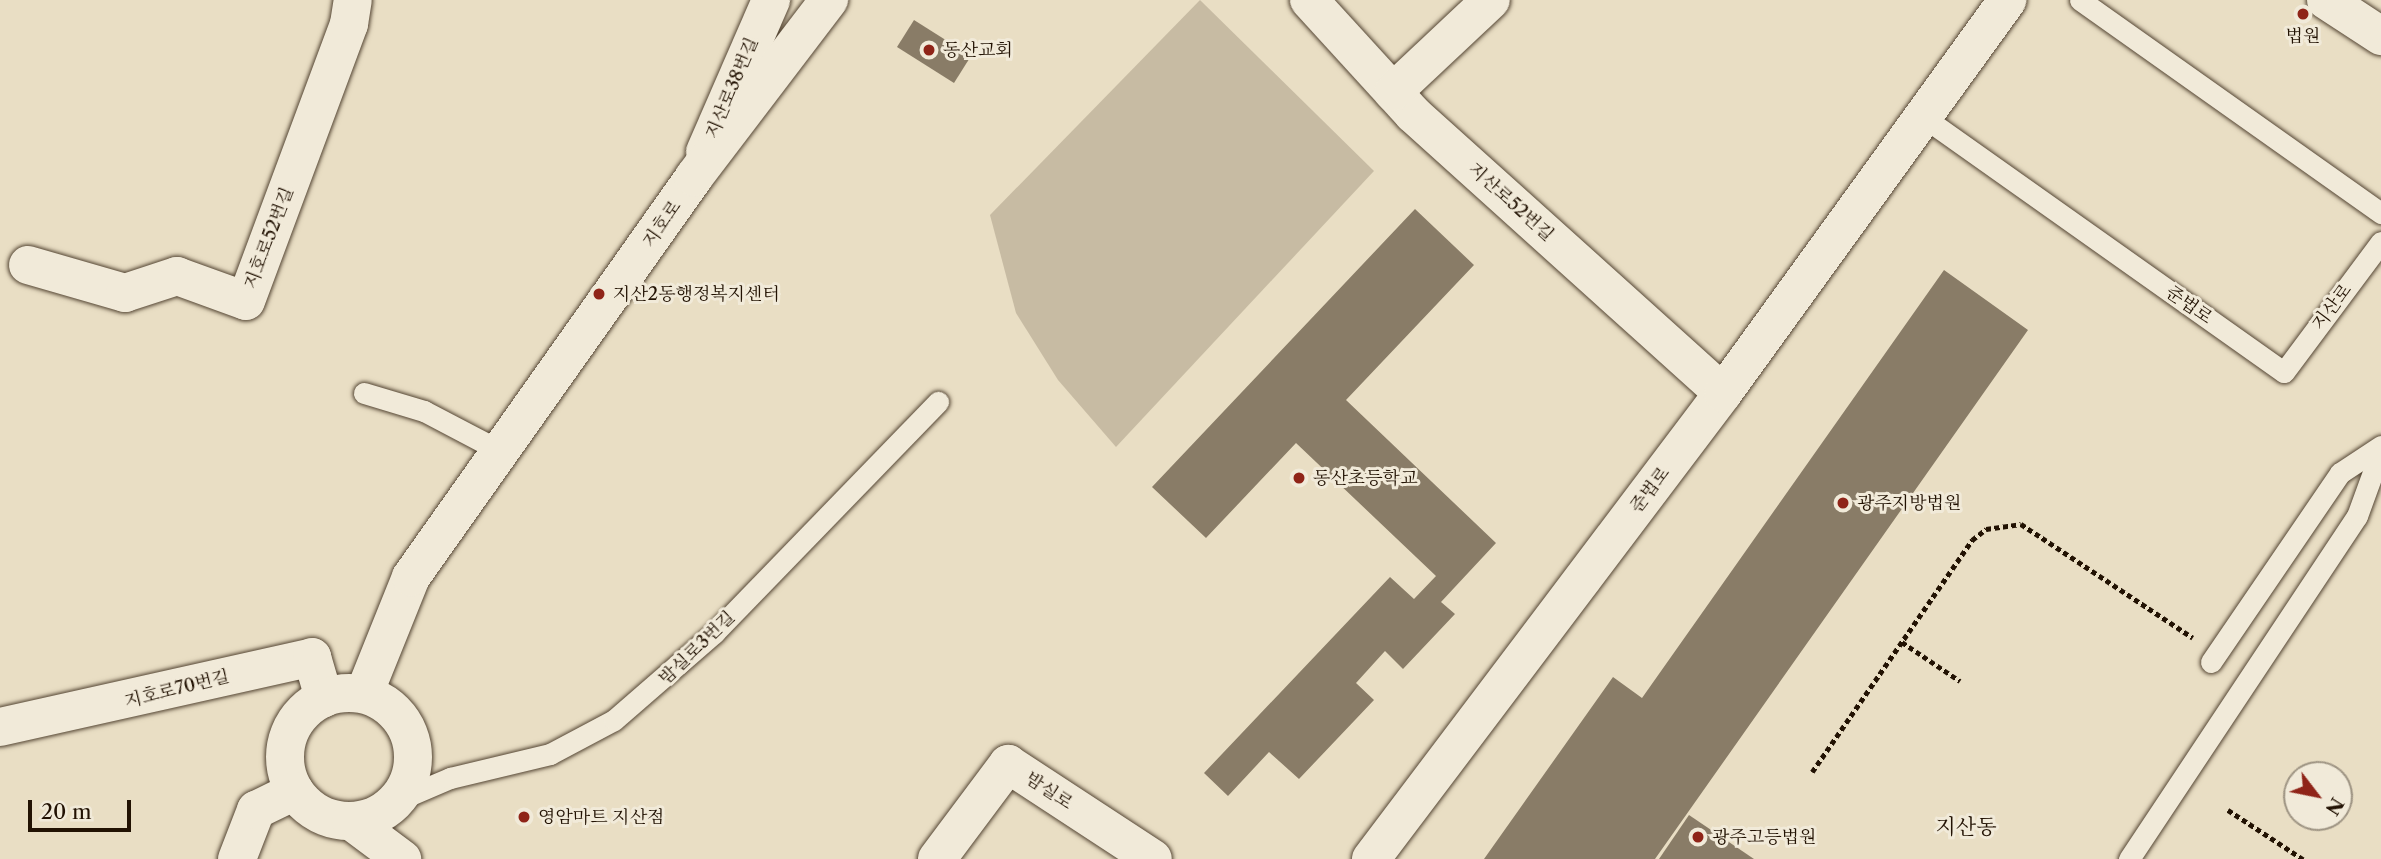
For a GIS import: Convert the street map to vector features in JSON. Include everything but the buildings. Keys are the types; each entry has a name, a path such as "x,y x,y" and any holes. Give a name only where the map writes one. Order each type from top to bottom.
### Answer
{"street":[{"name":"지호로52번길","path":"28,265 125,293 177,276 246,301 349,24 353,0"},
{"name":"지산로38번길","path":"694,177 771,0"},
{"name":"지호로","path":"364,694 404,590 694,177 830,0"},
{"name":"지산로52번길","path":"1309,0 1393,92 1723,393"},
{"path":"1393,92 1491,0"},
{"name":"준법로","path":"1371,859 1723,393 2008,0"},
{"path":"2326,0 2381,36"},
{"name":"지호로70번길","path":"0,726 312,657 324,698"},
{"path":"364,694 401,718 411,738 414,760 396,801 375,816 351,821 318,814 295,791 285,756 288,737 308,707 324,698 364,694"},
{"name":"밤실로","path":"937,859 1008,764 1150,858"},
{"path":"237,859 256,810 295,791"},
{"path":"351,821 402,859"}],"lane":[{"path":"2080,0 2381,213"},
{"name":"준법로","path":"1922,116 2284,372"},
{"name":"지산로","path":"2284,372 2381,242"},
{"path":"364,393 424,411 502,452"},
{"name":"밤실로3번길","path":"396,801 450,778 550,754 614,720 714,633 938,402"},
{"path":"2214,658 2340,473 2381,448"},
{"path":"2129,859 2357,516 2381,448"}],"path":[{"path":"1812,772 1972,540 1986,529 2013,523 2214,658"},
{"path":"1902,642 1961,681"},
{"path":"2228,810 2303,859"}],"shaded area":[{"path":"1200,0 1374,171 1116,447 1058,380 1016,313 990,215"}],"place":[{"name":"법원","path":"2303,14"},
{"name":"동산교회","path":"929,50"},
{"name":"지산2동행정복지센터","path":"599,294"},
{"name":"동산초등학교","path":"1299,478"},
{"name":"광주지방법원","path":"1843,503"},
{"name":"영암마트 지산점","path":"524,817"},
{"name":"광주고등법원","path":"1698,837"}],"district":[{"name":"지산동","path":"1966,827"}]}
